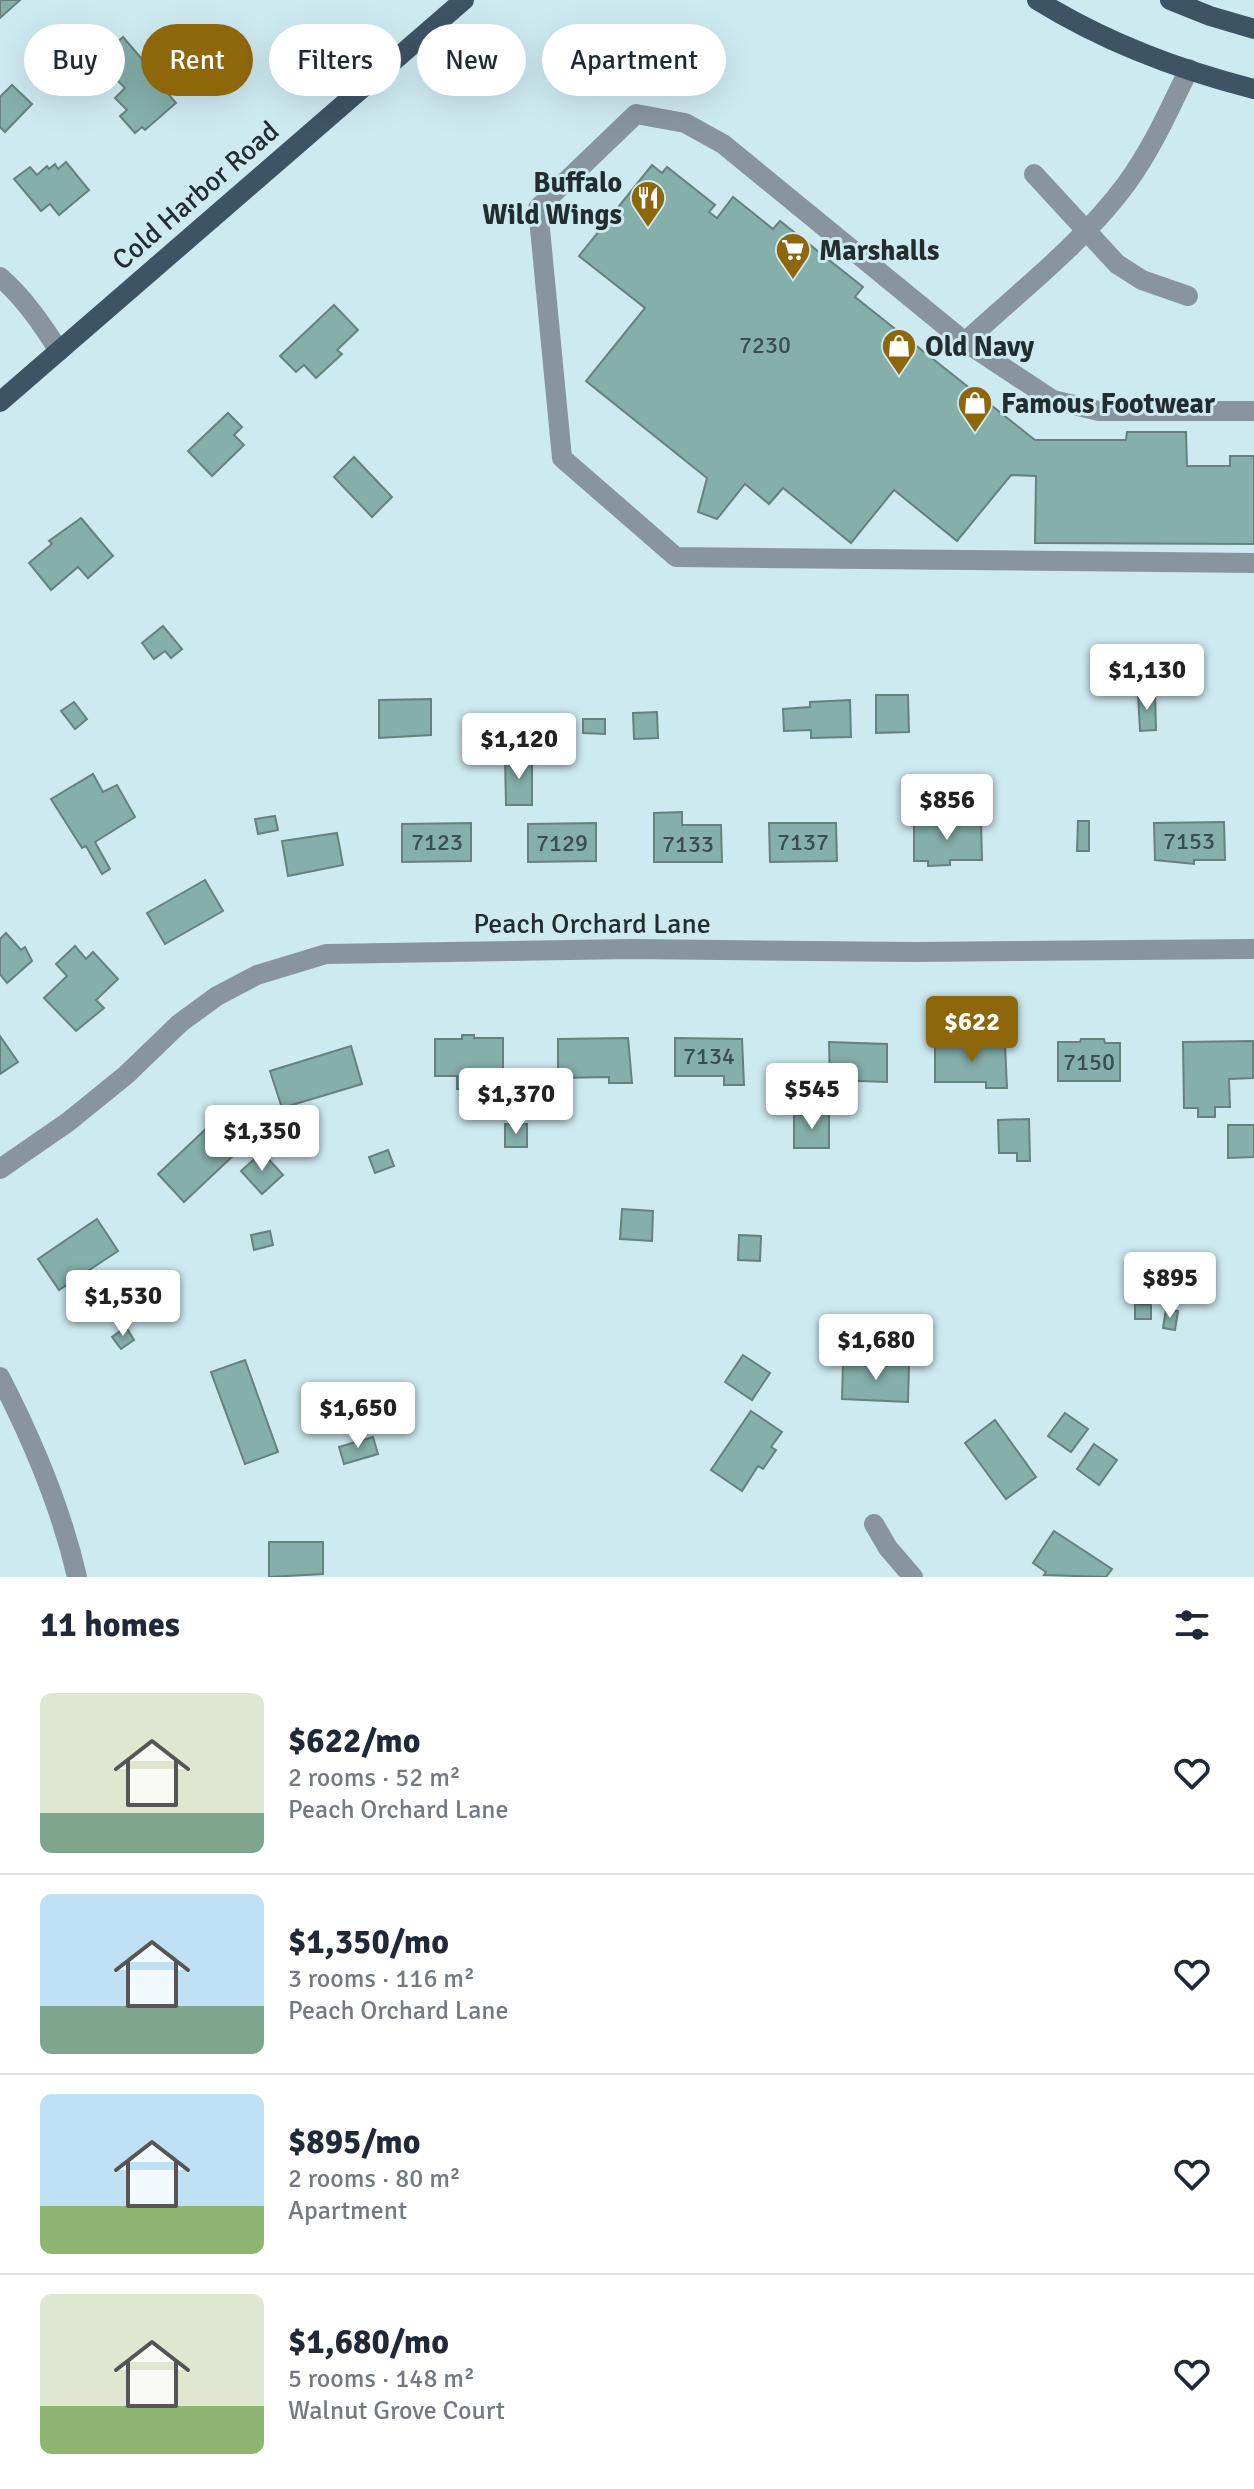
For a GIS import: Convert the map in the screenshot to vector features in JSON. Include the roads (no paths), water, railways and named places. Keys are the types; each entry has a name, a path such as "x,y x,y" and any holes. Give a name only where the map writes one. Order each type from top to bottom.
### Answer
{"main road":[{"name":"Cold Harbor Road","path":"0,402 464,0"},
{"path":"1037,0 1103,35 1189,69 1254,89"},
{"path":"1170,0 1254,29"}],"street":[{"path":"965,342 1086,232 1127,183 1149,148 1189,69"},
{"path":"1254,411 1099,411 1053,400 965,342 723,144 685,123 636,114 538,208 562,458 676,557 1254,563"},
{"path":"1034,174 1117,264 1142,280 1188,296"},
{"path":"0,277 16,291 40,321 59,351"},
{"name":"Peach Orchard Lane","path":"0,1169 68,1122 126,1075 180,1023 217,996 257,975 326,954 631,949 915,952 1254,949"},
{"path":"0,1377 27,1429 50,1485 77,1577"},
{"path":"874,1524 888,1548 913,1577"}],"place":[{"name":"Buffalo Wild Wings","path":"648,229"},
{"name":"Marshalls","path":"793,281"},
{"name":"Old Navy","path":"899,377"},
{"name":"Famous Footwear","path":"975,434"}]}
